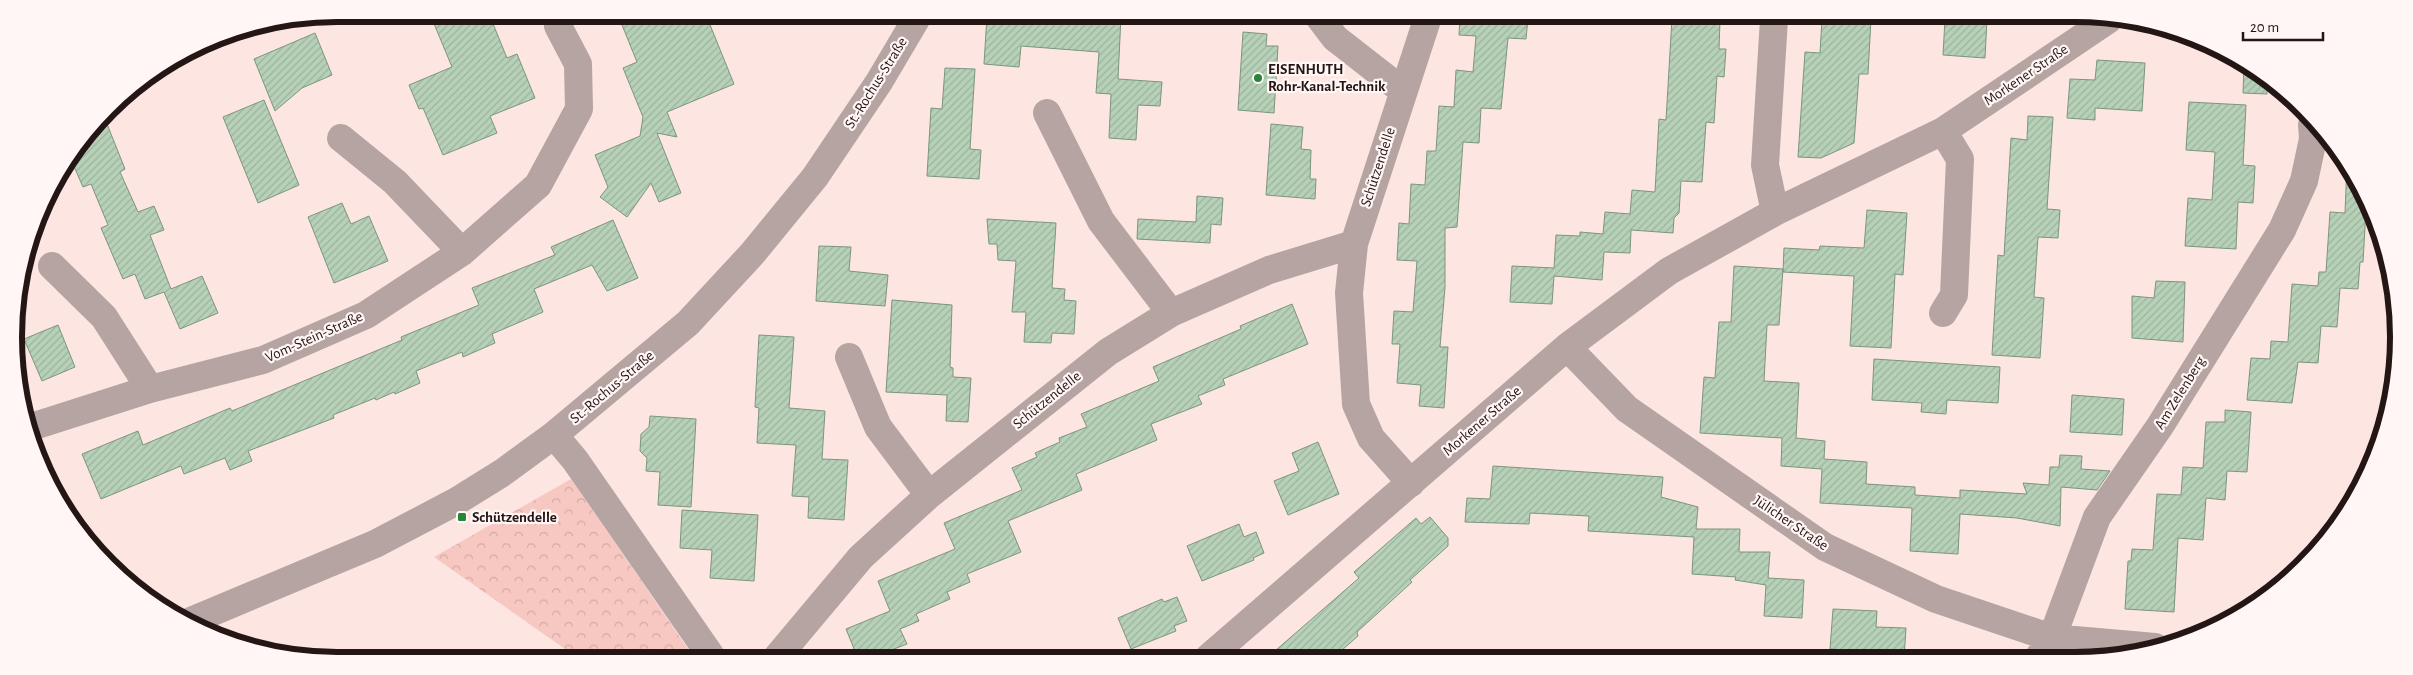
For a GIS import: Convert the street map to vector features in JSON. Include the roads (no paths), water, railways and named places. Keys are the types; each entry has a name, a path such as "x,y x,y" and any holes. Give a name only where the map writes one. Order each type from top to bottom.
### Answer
{"street":[{"name":"St.-Rochus-Straße","path":"196,619 375,544 457,501 502,473 554,435 688,323 752,254 815,177 879,82 914,22"},
{"path":"1323,22 1335,38 1403,92"},
{"name":"Schützendelle","path":"1410,484 1371,438 1356,404 1349,293 1354,244 1427,22"},
{"path":"1774,22 1765,165 1775,212"},
{"name":"Morkener Straße","path":"1215,652 1567,347 1669,271 1775,212 1943,131 2103,24"},
{"name":"Vom-Stein-Straße","path":"35,426 150,389 272,356 366,315 462,252 538,185 579,109 578,64 558,26"},
{"path":"1047,113 1101,221 1171,313"},
{"name":"Am Zelenberg","path":"2045,648 2098,517 2160,426 2282,230 2304,182 2313,139 2312,130"},
{"path":"1943,131 1960,158 1954,295 1943,313"},
{"path":"341,138 395,182 462,252"},
{"name":"Schützendelle","path":"781,652 861,557 929,495 1108,352 1171,313 1269,270 1354,244"},
{"path":"52,266 104,317 150,389"},
{"name":"Jülicher Straße","path":"1567,347 1627,409 1825,548 2045,648 2131,647"},
{"path":"849,357 878,427 929,495"},
{"path":"554,435 575,460 708,652"}],"place":[{"name":"EISENHUTH Rohr-Kanal-Technik","path":"1258,78"},
{"name":"Schützendelle","path":"462,517"}]}
